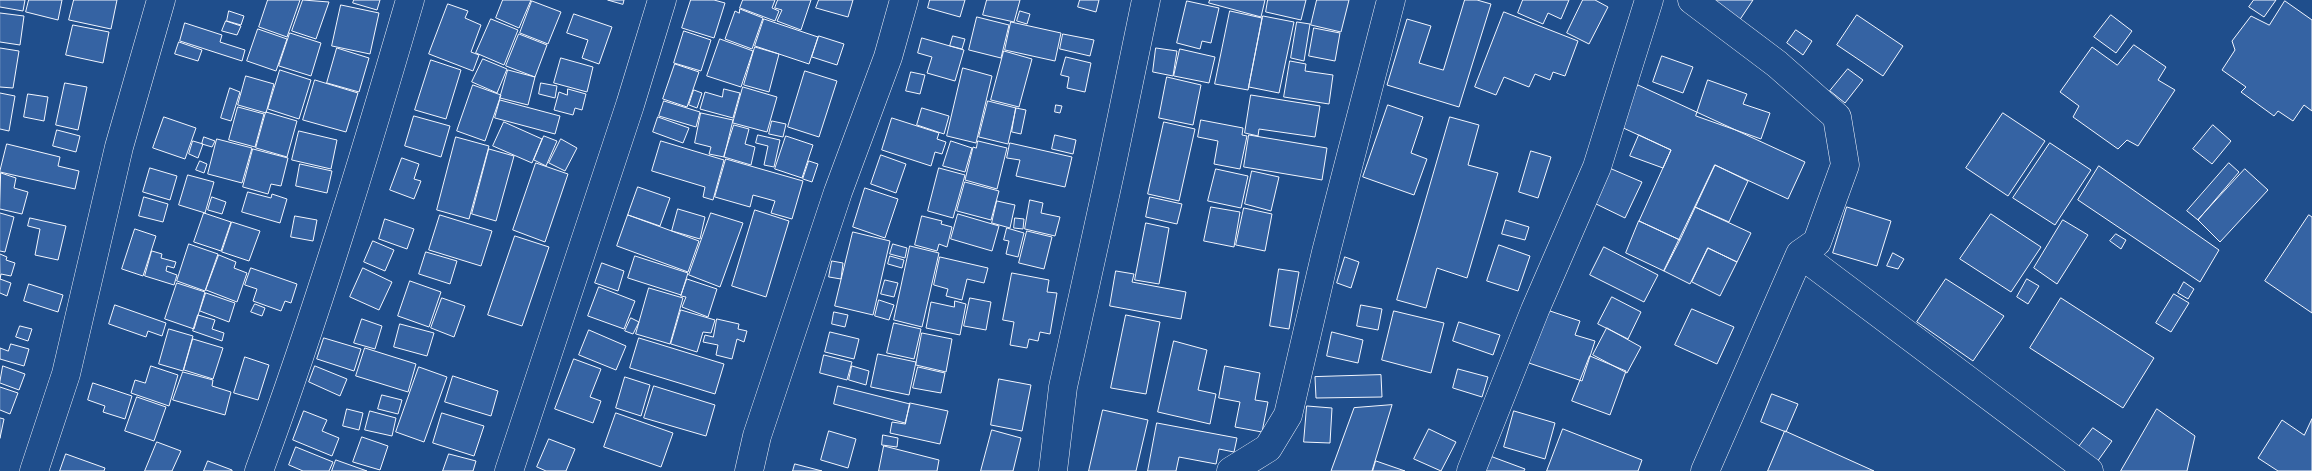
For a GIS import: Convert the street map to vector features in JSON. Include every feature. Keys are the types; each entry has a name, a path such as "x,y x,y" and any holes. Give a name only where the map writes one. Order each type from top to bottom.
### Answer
{"street":[{"path":"34,471 66,374 119,147 161,0"},
{"path":"259,471 287,396 365,153 410,0"},
{"path":"509,471 630,105 662,0"},
{"path":"749,471 757,436 794,323 838,192 888,57 904,0"},
{"path":"1053,471 1063,387 1146,0"},
{"path":"1231,471 1268,448 1288,415 1326,252 1391,0"},
{"path":"1471,471 1545,286 1597,167 1649,0"},
{"path":"1692,0 1777,64 1837,118 1845,165 1817,242 1800,254 1704,471"},
{"path":"1800,254 2089,471"}],"building":[{"path":"0,0 25,0 23,11 0,7"},
{"path":"29,0 62,0 58,20 26,12"},
{"path":"74,0 117,0 111,29 69,20"},
{"path":"268,0 300,0 287,37 259,27"},
{"path":"303,0 329,2 316,39 292,31"},
{"path":"354,0 380,0 377,10 353,3"},
{"path":"503,0 531,0 519,28 496,18"},
{"path":"608,0 624,0 623,4"},
{"path":"691,0 714,0 725,3 714,38 682,28"},
{"path":"743,0 775,0 772,8 779,11 775,21 740,8"},
{"path":"778,0 811,0 801,30 777,21 782,10 775,8"},
{"path":"819,0 853,0 848,17 816,8"},
{"path":"930,0 965,0 960,17 928,8"},
{"path":"987,0 1020,0 1014,22 983,15"},
{"path":"1080,0 1099,0 1096,12 1078,7"},
{"path":"1210,0 1265,0 1261,17 1209,3"},
{"path":"1268,0 1306,0 1301,20 1266,12"},
{"path":"1317,0 1349,0 1341,32 1311,25"},
{"path":"1465,0 1477,0 1491,4 1459,107 1387,85 1407,19 1431,26 1419,63 1443,70"},
{"path":"1523,0 1569,0 1561,19 1548,13 1543,24 1518,13"},
{"path":"1583,0 1595,0 1608,7 1589,44 1567,33"},
{"path":"1711,0 1753,0 1739,21"},
{"path":"2254,0 2276,0 2264,17 2249,7"},
{"path":"532,1 561,12 548,44 520,33"},
{"path":"1187,1 1219,8 1211,43 1202,41 1200,49 1177,43"},
{"path":"2285,1 2312,20 2312,111 2304,105 2293,121 2278,111 2274,116 2241,92 2246,87 2222,70 2235,50 2232,41 2251,16 2269,25"},
{"path":"448,4 468,11 465,18 481,25 471,52 479,55 473,71 429,54"},
{"path":"341,5 379,13 370,54 332,46"},
{"path":"740,9 763,18 752,49 725,39 735,11 739,13"},
{"path":"229,11 244,16 241,25 227,21"},
{"path":"1020,11 1030,14 1027,24 1017,21"},
{"path":"1230,11 1262,18 1248,90 1215,84"},
{"path":"1504,12 1578,41 1565,76 1553,72 1550,80 1535,74 1529,87 1504,77 1496,95 1475,87"},
{"path":"0,13 24,16 20,45 0,42"},
{"path":"574,14 612,27 599,64 582,58 588,40 567,33"},
{"path":"1857,15 1903,46 1883,76 1837,45"},
{"path":"2111,15 2132,31 2116,53 2094,37"},
{"path":"1263,16 1294,22 1279,93 1249,87"},
{"path":"977,17 1009,25 1001,58 969,50"},
{"path":"491,19 518,30 504,65 476,53"},
{"path":"764,19 818,37 809,64 755,46"},
{"path":"226,21 241,26 237,35 222,31"},
{"path":"1011,22 1061,33 1055,61 1005,50"},
{"path":"1297,22 1310,24 1304,61 1291,58"},
{"path":"185,23 222,35 220,42 245,50 242,61 180,41"},
{"path":"73,25 109,32 103,63 66,55"},
{"path":"1314,28 1340,33 1335,61 1309,56"},
{"path":"258,29 287,39 276,71 247,61"},
{"path":"1796,30 1812,41 1803,55 1787,43"},
{"path":"684,31 711,40 701,71 674,63"},
{"path":"290,33 321,43 311,76 279,66"},
{"path":"519,34 547,45 535,77 506,66"},
{"path":"1063,34 1094,40 1090,56 1060,49"},
{"path":"819,36 844,44 837,65 812,57"},
{"path":"953,36 965,39 962,49 950,46"},
{"path":"922,38 964,50 955,81 927,73 932,57 918,53"},
{"path":"720,39 753,51 741,87 707,76"},
{"path":"179,42 202,50 198,61 175,54"},
{"path":"2134,45 2166,67 2158,80 2175,90 2138,146 2127,140 2118,149 2073,117 2079,106 2060,92 2092,47 2117,65"},
{"path":"755,47 779,54 769,92 744,85"},
{"path":"0,48 19,51 13,88 0,87"},
{"path":"337,48 369,58 359,92 327,83"},
{"path":"1156,48 1177,51 1173,76 1153,72"},
{"path":"1180,49 1215,57 1209,83 1174,76"},
{"path":"1004,51 1032,59 1019,107 991,100"},
{"path":"1662,56 1693,67 1683,93 1653,82"},
{"path":"1066,57 1091,63 1085,92 1067,88 1069,77 1061,75"},
{"path":"561,58 593,67 587,92 554,83"},
{"path":"483,59 507,69 497,93 472,82"},
{"path":"431,60 461,70 446,119 415,110"},
{"path":"1290,61 1306,64 1305,71 1333,75 1329,104 1284,97"},
{"path":"675,64 699,72 687,107 663,99"},
{"path":"963,68 992,76 976,143 947,136"},
{"path":"1848,69 1863,80 1845,103 1830,91"},
{"path":"280,70 311,80 299,119 268,109"},
{"path":"508,70 535,77 528,105 500,98"},
{"path":"805,71 837,81 819,137 788,127"},
{"path":"911,72 925,75 920,94 906,91"},
{"path":"246,76 274,84 266,113 238,105"},
{"path":"1167,77 1201,85 1193,125 1159,118"},
{"path":"315,80 358,93 346,132 303,120"},
{"path":"1708,80 1747,94 1743,104 1770,113 1761,139 1696,116"},
{"path":"65,83 87,87 78,130 56,125"},
{"path":"541,83 557,86 555,98 539,94"},
{"path":"473,85 501,95 485,141 457,131"},
{"path":"1638,85 1805,162 1788,199 1715,165 1680,240 1639,221 1671,150 1619,126"},
{"path":"743,87 777,97 767,132 733,123"},
{"path":"230,88 240,92 231,121 221,118"},
{"path":"568,89 586,94 582,110 575,108 573,115 554,110 559,92 567,95"},
{"path":"724,89 740,93 733,118 700,109 705,92 722,97"},
{"path":"694,90 702,93 697,108 689,105"},
{"path":"0,93 15,96 9,131 0,129"},
{"path":"28,94 48,97 44,121 24,117"},
{"path":"1251,95 1320,106 1315,137 1259,129 1258,136 1245,133"},
{"path":"500,100 560,116 555,134 495,118"},
{"path":"664,101 700,112 696,127 659,116"},
{"path":"988,101 1016,108 1008,144 979,137"},
{"path":"1056,105 1062,106 1060,113 1055,112"},
{"path":"1388,105 1423,117 1411,153 1427,159 1414,195 1363,177"},
{"path":"238,107 264,114 255,147 229,140"},
{"path":"922,108 949,116 944,134 917,125"},
{"path":"1016,108 1026,110 1021,134 1012,132"},
{"path":"266,112 297,121 287,157 256,148"},
{"path":"701,113 733,120 724,157 709,154 711,147 695,143"},
{"path":"2003,113 2045,141 2008,196 1966,168"},
{"path":"414,116 450,126 441,157 405,146"},
{"path":"164,117 196,128 185,159 153,148"},
{"path":"658,117 689,128 683,143 653,132"},
{"path":"1450,117 1479,125 1468,165 1498,173 1467,278 1437,268 1426,308 1397,300"},
{"path":"892,118 939,133 937,139 946,142 942,154 935,152 931,166 882,150"},
{"path":"1201,120 1243,128 1242,135 1247,136 1240,169 1214,164 1218,141 1198,137"},
{"path":"772,121 786,124 783,137 769,134"},
{"path":"504,122 542,139 532,163 493,146"},
{"path":"1164,122 1195,129 1179,201 1148,194"},
{"path":"734,125 749,129 745,144 755,147 751,165 724,157"},
{"path":"2213,125 2231,141 2212,164 2193,149"},
{"path":"57,130 80,136 76,152 53,146"},
{"path":"299,131 337,140 331,169 292,160"},
{"path":"758,135 780,140 774,167 764,165 768,146 756,143"},
{"path":"1055,135 1076,140 1073,154 1052,149"},
{"path":"1249,135 1327,148 1322,180 1244,167"},
{"path":"1639,135 1671,150 1663,168 1630,156"},
{"path":"544,136 557,141 546,166 534,160"},
{"path":"786,136 813,145 802,178 775,169"},
{"path":"204,137 215,141 212,147 202,144"},
{"path":"456,137 489,146 469,219 437,210"},
{"path":"217,139 252,148 242,183 208,174"},
{"path":"561,139 577,148 565,171 549,163"},
{"path":"193,141 203,144 198,158 189,154"},
{"path":"661,141 724,160 713,200 703,197 705,187 652,171"},
{"path":"951,141 972,148 965,172 943,166"},
{"path":"978,141 1007,148 997,189 965,180 973,147 976,148"},
{"path":"1010,143 1072,157 1065,187 1016,176 1020,160 1007,158"},
{"path":"2050,143 2091,170 2055,225 2013,198"},
{"path":"7,144 60,157 58,166 79,171 75,189 0,172"},
{"path":"253,149 288,158 281,186 271,184 268,194 243,187"},
{"path":"489,149 514,156 496,221 472,214"},
{"path":"1531,151 1551,157 1538,198 1519,192"},
{"path":"881,155 906,164 896,193 871,184"},
{"path":"402,158 419,164 414,179 421,181 414,199 390,190"},
{"path":"726,159 803,181 792,219 771,213 775,201 753,195 750,207 715,197"},
{"path":"200,161 207,164 204,173 196,170"},
{"path":"809,161 818,164 812,182 803,179"},
{"path":"536,163 568,174 545,242 513,230"},
{"path":"2229,163 2239,172 2198,220 2187,211"},
{"path":"300,164 332,171 327,193 296,186"},
{"path":"1715,165 1748,181 1729,222 1695,207"},
{"path":"2099,166 2219,250 2200,282 2078,200"},
{"path":"1607,167 1642,182 1625,218 1592,202"},
{"path":"150,168 177,176 170,200 143,192"},
{"path":"939,168 965,175 953,218 928,211"},
{"path":"1216,169 1248,176 1241,208 1208,201"},
{"path":"2245,169 2268,190 2220,242 2198,220"},
{"path":"1252,171 1279,177 1271,211 1245,204"},
{"path":"1,173 16,178 14,188 28,192 22,214 0,209"},
{"path":"188,175 214,182 205,213 179,205"},
{"path":"965,182 999,191 991,220 957,211"},
{"path":"638,187 670,198 660,226 628,215"},
{"path":"865,188 898,199 885,238 853,227"},
{"path":"248,192 271,198 272,194 287,199 280,223 242,212"},
{"path":"144,197 168,204 163,222 139,216"},
{"path":"212,197 226,202 222,214 208,210"},
{"path":"1150,197 1182,204 1177,224 1146,217"},
{"path":"1030,200 1043,203 1041,213 1060,217 1055,236 1025,229"},
{"path":"997,201 1015,205 1010,228 992,223"},
{"path":"1211,207 1240,212 1234,247 1204,241"},
{"path":"1695,207 1751,233 1737,262 1708,248 1690,284 1664,271"},
{"path":"1847,207 1891,221 1877,266 1833,253"},
{"path":"1244,208 1272,214 1265,251 1236,245"},
{"path":"678,209 705,217 700,239 672,231"},
{"path":"755,210 789,221 766,297 732,286"},
{"path":"0,213 14,217 5,252 0,251"},
{"path":"204,213 231,222 221,251 194,242"},
{"path":"711,213 743,223 720,287 689,275"},
{"path":"958,214 999,226 992,251 951,239"},
{"path":"1991,214 2041,247 2011,292 1960,259"},
{"path":"440,215 492,231 481,266 429,250"},
{"path":"628,215 699,241 688,272 617,246"},
{"path":"2309,215 2312,217 2312,313 2265,281"},
{"path":"295,216 317,220 313,241 291,237"},
{"path":"922,216 942,221 941,224 952,227 947,247 939,244 937,251 915,245"},
{"path":"30,218 66,226 58,260 35,255 40,229 28,226"},
{"path":"1015,218 1024,219 1023,229 1014,228"},
{"path":"385,219 414,229 407,249 379,239"},
{"path":"1506,220 1529,227 1525,240 1502,234"},
{"path":"2063,220 2088,235 2057,284 2034,268"},
{"path":"1639,221 1680,240 1664,271 1626,253"},
{"path":"232,222 260,231 249,261 222,252"},
{"path":"1146,223 1169,228 1159,284 1135,280"},
{"path":"1007,228 1024,233 1018,257 1006,254 1009,241 1004,240"},
{"path":"135,229 156,236 143,276 122,269"},
{"path":"1027,231 1052,237 1044,269 1019,263"},
{"path":"853,232 890,241 873,315 835,306"},
{"path":"2116,234 2126,240 2121,249 2110,241"},
{"path":"515,236 549,247 522,326 488,315"},
{"path":"373,241 394,250 385,271 364,262"},
{"path":"189,244 218,254 205,291 177,281"},
{"path":"893,244 907,248 905,258 890,254"},
{"path":"1499,245 1530,256 1518,291 1487,281"},
{"path":"910,246 939,253 922,327 894,320"},
{"path":"1604,247 1658,275 1644,302 1590,275"},
{"path":"1708,248 1737,262 1720,296 1692,282"},
{"path":"152,251 162,254 161,258 176,262 174,268 167,266 166,271 177,275 174,285 145,276"},
{"path":"426,252 457,261 450,284 419,274"},
{"path":"1893,253 1904,259 1898,269 1887,266"},
{"path":"0,254 7,257 6,260 15,263 11,276 1,274 0,279"},
{"path":"219,255 236,262 234,268 247,273 237,302 206,290"},
{"path":"635,256 688,273 681,295 628,278"},
{"path":"890,256 904,260 902,268 888,264"},
{"path":"940,257 988,268 984,283 967,279 962,300 946,296 948,289 934,285"},
{"path":"1345,257 1359,262 1351,288 1337,283"},
{"path":"832,261 843,263 841,279 829,277"},
{"path":"602,263 624,271 618,291 595,283"},
{"path":"251,268 297,284 291,303 285,301 281,311 253,301 257,289 245,285"},
{"path":"363,268 392,282 379,310 350,297"},
{"path":"1279,269 1299,272 1289,329 1270,326"},
{"path":"1116,271 1134,274 1132,282 1186,292 1181,319 1110,306"},
{"path":"1012,273 1049,280 1047,292 1057,293 1050,334 1040,332 1038,341 1029,339 1027,348 1010,345 1014,322 1003,320"},
{"path":"0,279 11,283 7,296 0,293"},
{"path":"687,279 717,289 708,317 682,307 686,297 681,296"},
{"path":"1946,279 2004,316 1973,361 1917,322"},
{"path":"2027,279 2039,286 2028,304 2017,297"},
{"path":"885,280 898,283 894,297 881,294"},
{"path":"410,281 441,292 429,327 398,316"},
{"path":"2184,282 2194,289 2188,299 2178,293"},
{"path":"177,283 205,292 194,329 165,319"},
{"path":"29,284 63,295 58,312 24,301"},
{"path":"599,287 635,301 624,329 588,316"},
{"path":"649,288 683,298 670,344 636,334"},
{"path":"206,293 235,303 229,322 200,311"},
{"path":"2174,294 2189,303 2171,332 2156,323"},
{"path":"1612,297 1641,312 1628,339 1598,324"},
{"path":"442,298 465,306 454,337 431,328"},
{"path":"970,298 991,302 986,330 964,326"},
{"path":"2061,298 2154,358 2123,408 2030,348"},
{"path":"879,300 894,305 889,320 875,316"},
{"path":"955,301 966,304 960,335 926,328 931,302 954,307"},
{"path":"255,304 265,308 262,316 251,312"},
{"path":"115,305 166,323 162,336 148,331 146,337 109,324"},
{"path":"1361,305 1382,309 1378,330 1357,326"},
{"path":"1541,308 1580,321 1575,335 1595,341 1582,381 1523,361"},
{"path":"1692,309 1734,327 1717,364 1675,345"},
{"path":"681,310 715,320 711,333 703,332 697,352 671,344"},
{"path":"1394,311 1444,323 1431,373 1382,360"},
{"path":"834,312 848,315 845,327 832,324"},
{"path":"198,315 215,320 212,329 224,333 222,341 193,331"},
{"path":"1126,315 1160,322 1146,394 1111,388"},
{"path":"631,318 639,322 633,334 625,331"},
{"path":"362,319 382,326 375,349 354,343"},
{"path":"717,319 739,324 738,329 747,331 744,342 737,339 732,359 716,355 718,345 703,342 705,335 713,337"},
{"path":"1459,322 1500,335 1493,355 1453,341"},
{"path":"894,323 921,329 914,359 887,353"},
{"path":"400,324 434,333 427,356 394,347"},
{"path":"20,326 32,329 28,341 16,337"},
{"path":"1607,328 1641,347 1627,373 1593,355"},
{"path":"169,329 193,336 183,371 159,364"},
{"path":"589,330 626,346 616,370 579,355"},
{"path":"830,332 859,339 854,359 825,352"},
{"path":"1332,332 1363,340 1358,363 1327,356"},
{"path":"922,333 952,339 946,372 916,365"},
{"path":"324,338 361,349 354,371 317,359"},
{"path":"639,338 724,364 715,394 630,368"},
{"path":"193,339 223,348 213,379 184,370"},
{"path":"1174,341 1207,350 1198,390 1216,394 1210,424 1158,412"},
{"path":"11,344 29,349 24,366 0,359 0,348 8,351"},
{"path":"365,348 416,364 408,392 356,376"},
{"path":"878,354 916,362 909,395 871,387"},
{"path":"824,355 852,362 847,380 820,373"},
{"path":"1590,356 1626,371 1610,415 1572,401"},
{"path":"245,357 269,365 258,400 234,393"},
{"path":"574,359 601,369 590,397 601,401 593,423 555,409"},
{"path":"3,366 25,374 19,390 0,383"},
{"path":"151,366 178,375 169,406 131,393 135,380 145,383"},
{"path":"315,366 347,379 340,396 309,382"},
{"path":"852,366 869,371 866,385 849,380"},
{"path":"1225,366 1260,373 1255,400 1268,402 1262,432 1235,427 1240,402 1219,398"},
{"path":"419,367 447,377 424,442 396,432"},
{"path":"918,367 945,373 941,393 913,388"},
{"path":"1458,369 1488,377 1482,397 1453,388"},
{"path":"183,372 213,380 212,386 231,392 225,415 173,400"},
{"path":"1381,375 1382,397 1316,398 1315,377"},
{"path":"453,376 498,391 491,416 445,402"},
{"path":"625,377 650,385 641,416 616,408"},
{"path":"999,379 1031,385 1022,431 991,425"},
{"path":"93,383 132,396 125,419 103,412 105,406 88,400"},
{"path":"654,386 715,405 706,436 644,418"},
{"path":"838,386 910,404 905,423 834,404"},
{"path":"0,387 18,393 10,414 0,410"},
{"path":"1772,394 1798,404 1786,432 1761,422"},
{"path":"382,395 402,400 398,414 378,409"},
{"path":"137,397 166,407 154,441 125,431"},
{"path":"910,403 948,411 940,444 890,433 892,422 905,424"},
{"path":"1392,405 1372,471 1331,471 1354,408"},
{"path":"1307,406 1332,408 1330,443 1304,442"},
{"path":"347,409 363,413 359,430 343,426"},
{"path":"2157,409 2195,436 2187,471 2121,471"},
{"path":"1103,410 1148,420 1136,471 1089,471"},
{"path":"304,411 327,420 322,431 339,438 332,456 293,440"},
{"path":"370,411 396,418 392,436 365,430"},
{"path":"1514,411 1555,423 1545,459 1504,447"},
{"path":"442,413 484,426 474,456 433,443"},
{"path":"616,413 673,433 661,467 604,447"},
{"path":"0,418 4,419 0,438"},
{"path":"2312,419 2312,471 2278,471 2258,458 2282,420 2304,435"},
{"path":"1157,423 1237,438 1234,452 1219,449 1216,464 1179,457 1176,471 1148,471"},
{"path":"2093,428 2112,441 2097,462 2078,448"},
{"path":"1429,429 1456,442 1441,471 1414,459"},
{"path":"1563,429 1642,460 1638,471 1547,471"},
{"path":"992,430 1021,438 1013,471 981,471"},
{"path":"829,431 856,439 848,468 821,460"},
{"path":"1785,431 1874,471 1768,471"},
{"path":"883,435 898,438 897,447 882,445"},
{"path":"362,437 388,446 380,470 353,462"},
{"path":"549,439 575,449 566,471 546,471 537,467"},
{"path":"157,442 181,451 172,471 145,471"},
{"path":"884,446 939,460 937,471 879,471"},
{"path":"296,447 333,462 329,471 303,471 289,465"},
{"path":"66,454 105,468 104,471 60,471"},
{"path":"449,454 476,461 473,471 443,471"},
{"path":"1490,456 1525,469 1524,471 1484,471"},
{"path":"336,460 367,471 332,471"},
{"path":"208,461 232,470 232,471 204,471"},
{"path":"1376,461 1405,471 1373,471"},
{"path":"795,464 822,471 793,471"}]}
